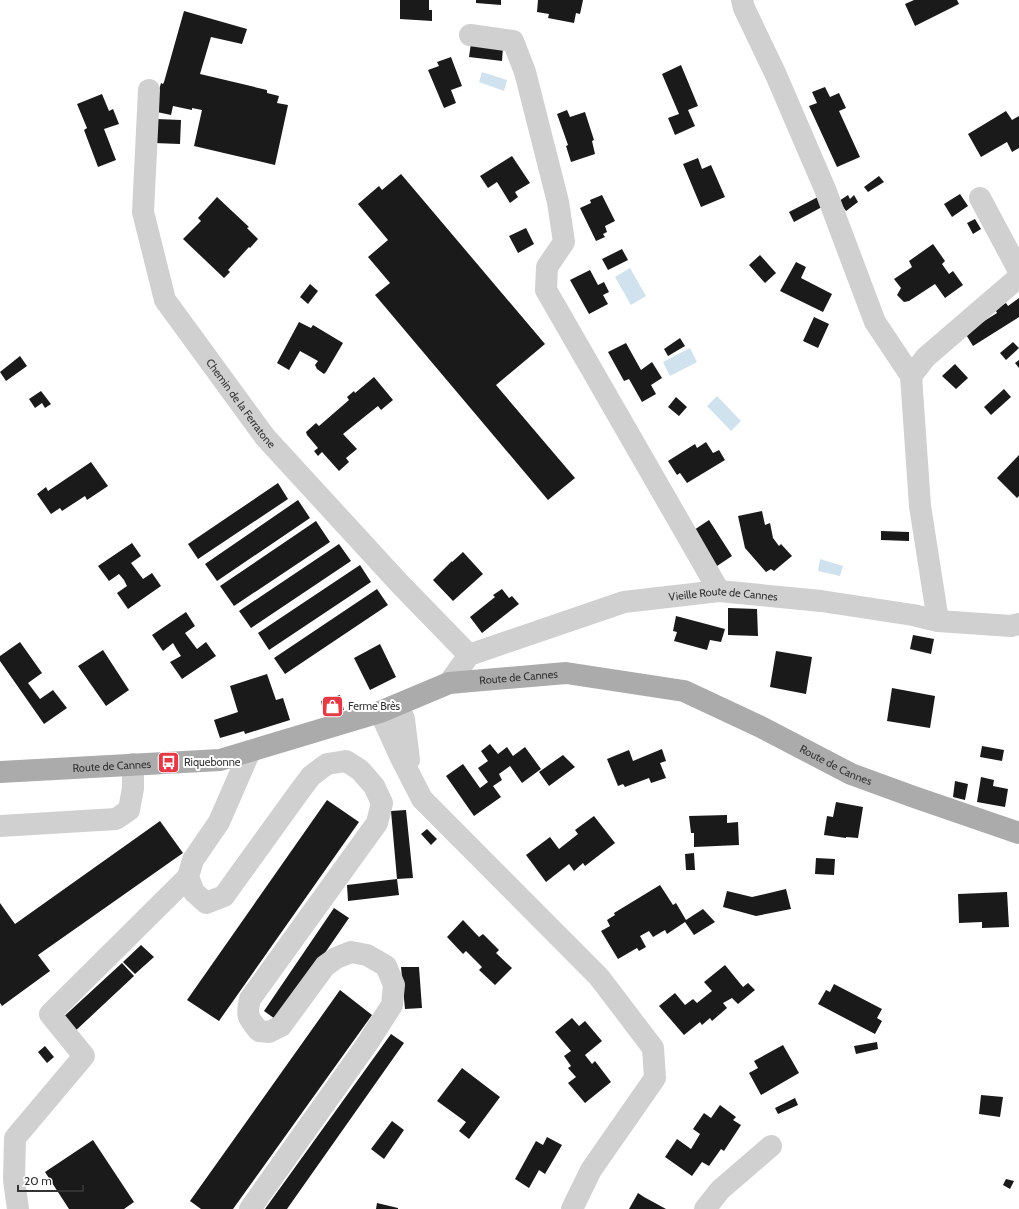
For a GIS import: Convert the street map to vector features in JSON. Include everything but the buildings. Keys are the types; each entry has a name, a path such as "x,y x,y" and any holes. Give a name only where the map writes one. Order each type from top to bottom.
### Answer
{"main road":[{"name":"Route de Cannes","path":"0,772 220,760 389,708 449,683 566,674 684,691 761,727 851,774 1019,833"}],"street":[{"path":"742,0 744,8 776,74 825,190 875,322 911,376 920,506 938,621"},
{"path":"470,35 513,41 525,72 556,195 564,242 547,267 546,290 719,591"},
{"name":"Chemin de la Ferratone","path":"149,90 143,212 165,300 265,437 400,584 469,655"},
{"path":"980,198 1019,271"},
{"path":"911,376 926,357 1019,277"},
{"name":"Vieille Route de Cannes","path":"469,655 624,602 719,591 821,601 913,615 938,621 1011,626 1019,624"},
{"path":"449,683 469,655"},
{"path":"389,708 404,719 411,777 422,799 599,977 653,1048 655,1078 591,1170 572,1209"},
{"path":"18,1209 14,1180 15,1138 84,1056 50,1014 188,877 193,860 219,822 250,751"},
{"path":"188,877 194,892 206,903 224,896 311,776 327,764 346,762 360,770 374,786 382,803 377,823 250,999 247,1012 251,1022 258,1031 269,1032 281,1026 325,966 336,958 351,952 367,955 386,966 394,985 392,1005 367,1044 250,1209"},
{"path":"0,826 116,818 129,810 133,788 133,764"},
{"path":"705,1209 720,1190 771,1146"}],"water":[{"path":"482,72 507,80 504,91 479,82"},
{"path":"630,268 646,296 631,305 615,277"},
{"path":"690,348 697,362 670,376 663,362"},
{"path":"717,396 741,421 731,431 707,406"},
{"path":"820,559 843,566 840,576 818,571"}],"place":[{"name":"Ferme Brès","path":"332,706"},
{"name":"Riquebonne","path":"169,762"}]}
